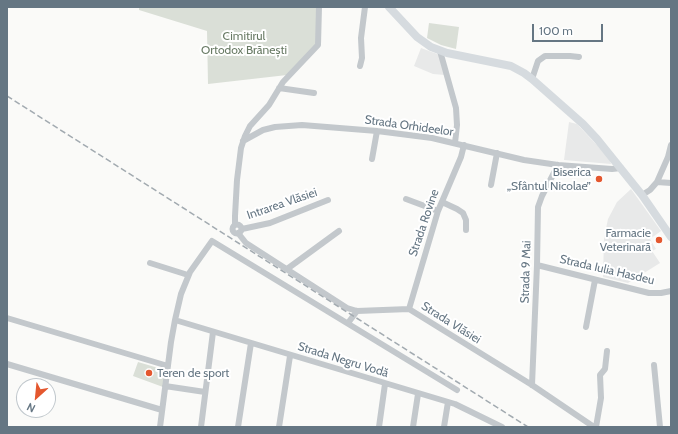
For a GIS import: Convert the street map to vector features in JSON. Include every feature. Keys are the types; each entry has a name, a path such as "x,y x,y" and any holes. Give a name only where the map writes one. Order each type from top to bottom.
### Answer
{"main road":[{"path":"389,7 421,42 440,51 511,66 532,79 583,124 621,168 671,237"}],"street":[{"path":"243,140 250,126 265,110 279,88 318,45 319,7"},
{"path":"360,66 362,58 361,38 364,7"},
{"path":"440,51 456,108 457,125 455,143"},
{"path":"532,79 538,61 544,56 579,57"},
{"path":"279,88 314,94"},
{"name":"Strada Orhideelor","path":"243,140 263,130 285,125 302,125 432,138 524,160 558,165 612,170 621,168"},
{"path":"372,159 377,132"},
{"name":"Strada Vlăsiei","path":"243,140 237,180 235,216 236,224 240,225 240,231 246,243 347,308 357,311 409,310 532,385 595,427 601,398 600,375 605,369 606,351"},
{"name":"Strada Rovine","path":"409,310 438,211 461,157 464,145"},
{"path":"642,195 650,190 657,182 669,156 671,146"},
{"path":"491,185 497,153"},
{"name":"Strada 9 Mai","path":"532,385 538,207 558,165"},
{"path":"657,182 671,183"},
{"path":"406,199 438,211"},
{"name":"Intrarea Vlăsiei","path":"240,231 270,223 328,200"},
{"path":"442,202 463,213 466,220 466,230"},
{"path":"287,269 339,232"},
{"path":"160,427 174,320 188,275 212,241 458,390"},
{"path":"150,263 188,275"},
{"name":"Strada Iulia Hasdeu","path":"537,265 649,293 671,291"},
{"path":"586,326 595,280"},
{"path":"348,323 357,311"},
{"path":"7,318 168,366"},
{"name":"Strada Negru Vodă","path":"174,320 290,356 448,402 464,408 490,424 502,427"},
{"path":"201,427 213,332"},
{"path":"238,427 251,343"},
{"path":"279,427 290,356"},
{"path":"7,364 162,410"},
{"path":"654,365 660,427"},
{"path":"379,427 385,384"},
{"path":"165,386 205,392"},
{"path":"413,427 418,394"},
{"path":"444,427 448,402"}],"shaded area":[{"path":"421,48 440,55 445,75 433,74 414,66"},
{"path":"569,122 577,124 610,159 611,164 564,160"},
{"path":"631,189 661,231 650,239 656,249 652,251 660,263 628,283 603,277 604,238 608,219 617,202"}],"green space":[{"name":"Cimitirul Ortodox Brănești","path":"139,7 318,7 317,44 287,75 208,84 207,31 139,10"},
{"path":"429,23 459,27 456,49 441,45 427,38"},
{"name":"Teren de sport","path":"138,362 165,370 163,387 133,376"}],"railway":[{"path":"7,96 528,427"}],"place":[{"name":"Biserica „Sfântul Nicolae”","path":"599,179"},
{"name":"Farmacie Veterinară","path":"659,240"},
{"name":"Teren de sport","path":"149,373"}]}
